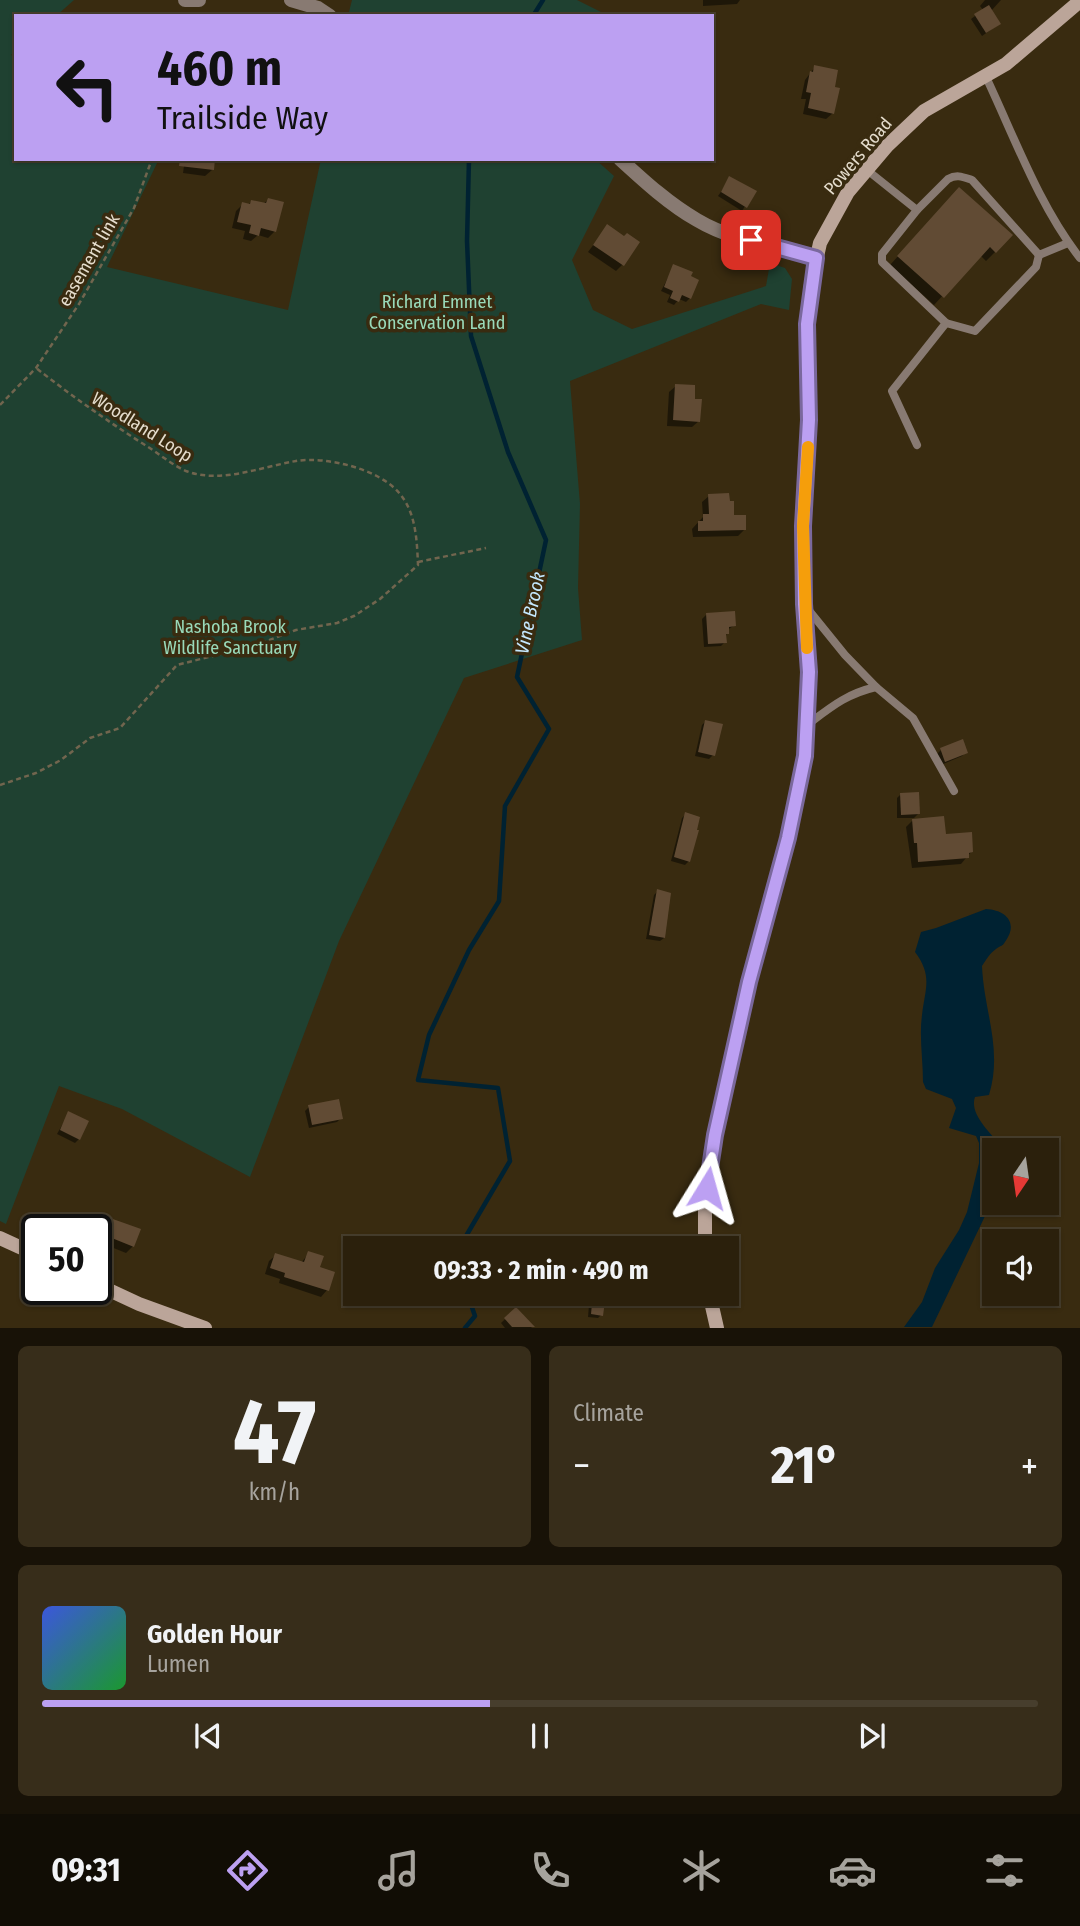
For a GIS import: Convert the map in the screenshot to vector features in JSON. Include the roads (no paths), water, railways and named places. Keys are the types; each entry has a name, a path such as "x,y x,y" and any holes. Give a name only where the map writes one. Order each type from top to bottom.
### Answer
{"main road":[{"name":"Powers Road","path":"705,1236 706,1194 715,1135 749,982 788,838 805,756 809,672 804,604 803,526 809,420 807,324 816,258 827,228 848,192 887,146 924,111 1014,58 1072,3"},
{"path":"0,1238 21,1248"},
{"path":"112,1291 205,1328"},
{"path":"712,1306 717,1328"}],"street":[{"path":"185,0 199,0"},
{"path":"291,0 318,8 327,14"},
{"path":"623,161 649,186 697,220 729,234 816,258"}],"lane":[{"path":"986,76 1045,202 1080,258"},
{"path":"867,170 917,210"},
{"path":"1040,255 972,180 955,176 948,179 917,210 882,254 882,262 946,323 975,331 1036,267 1040,255 1069,243"},
{"path":"916,445 892,391 946,323"},
{"path":"804,604 845,655 876,687 913,718 954,791"},
{"path":"807,725 837,701 855,692 876,687"}],"water":[{"path":"986,909 1004,915 1011,929 1004,944 992,952 982,966 994,1062 989,1095 975,1097 974,1103 981,1122 994,1138 982,1138 982,1215 986,1215 932,1327 904,1327 922,1302 935,1268 959,1230 967,1212 979,1163 979,1143 976,1136 949,1128 956,1108 952,1099 926,1089 923,1082 921,1031 926,976 915,952 921,932"}],"waterway":[{"name":"Vine Brook","path":"534,14 543,0"},
{"name":"Vine Brook","path":"466,1236 510,1161 498,1088 418,1080 429,1035 469,950 499,901 505,806 549,729 517,677 546,540 508,452 471,336 467,241 469,161"},
{"name":"Vine Brook","path":"465,1328 475,1316 472,1306"}],"park label":[{"name":"Richard Emmet Conservation Land","path":"437,312"},
{"name":"Nashoba Brook Wildlife Sanctuary","path":"230,637"}]}
